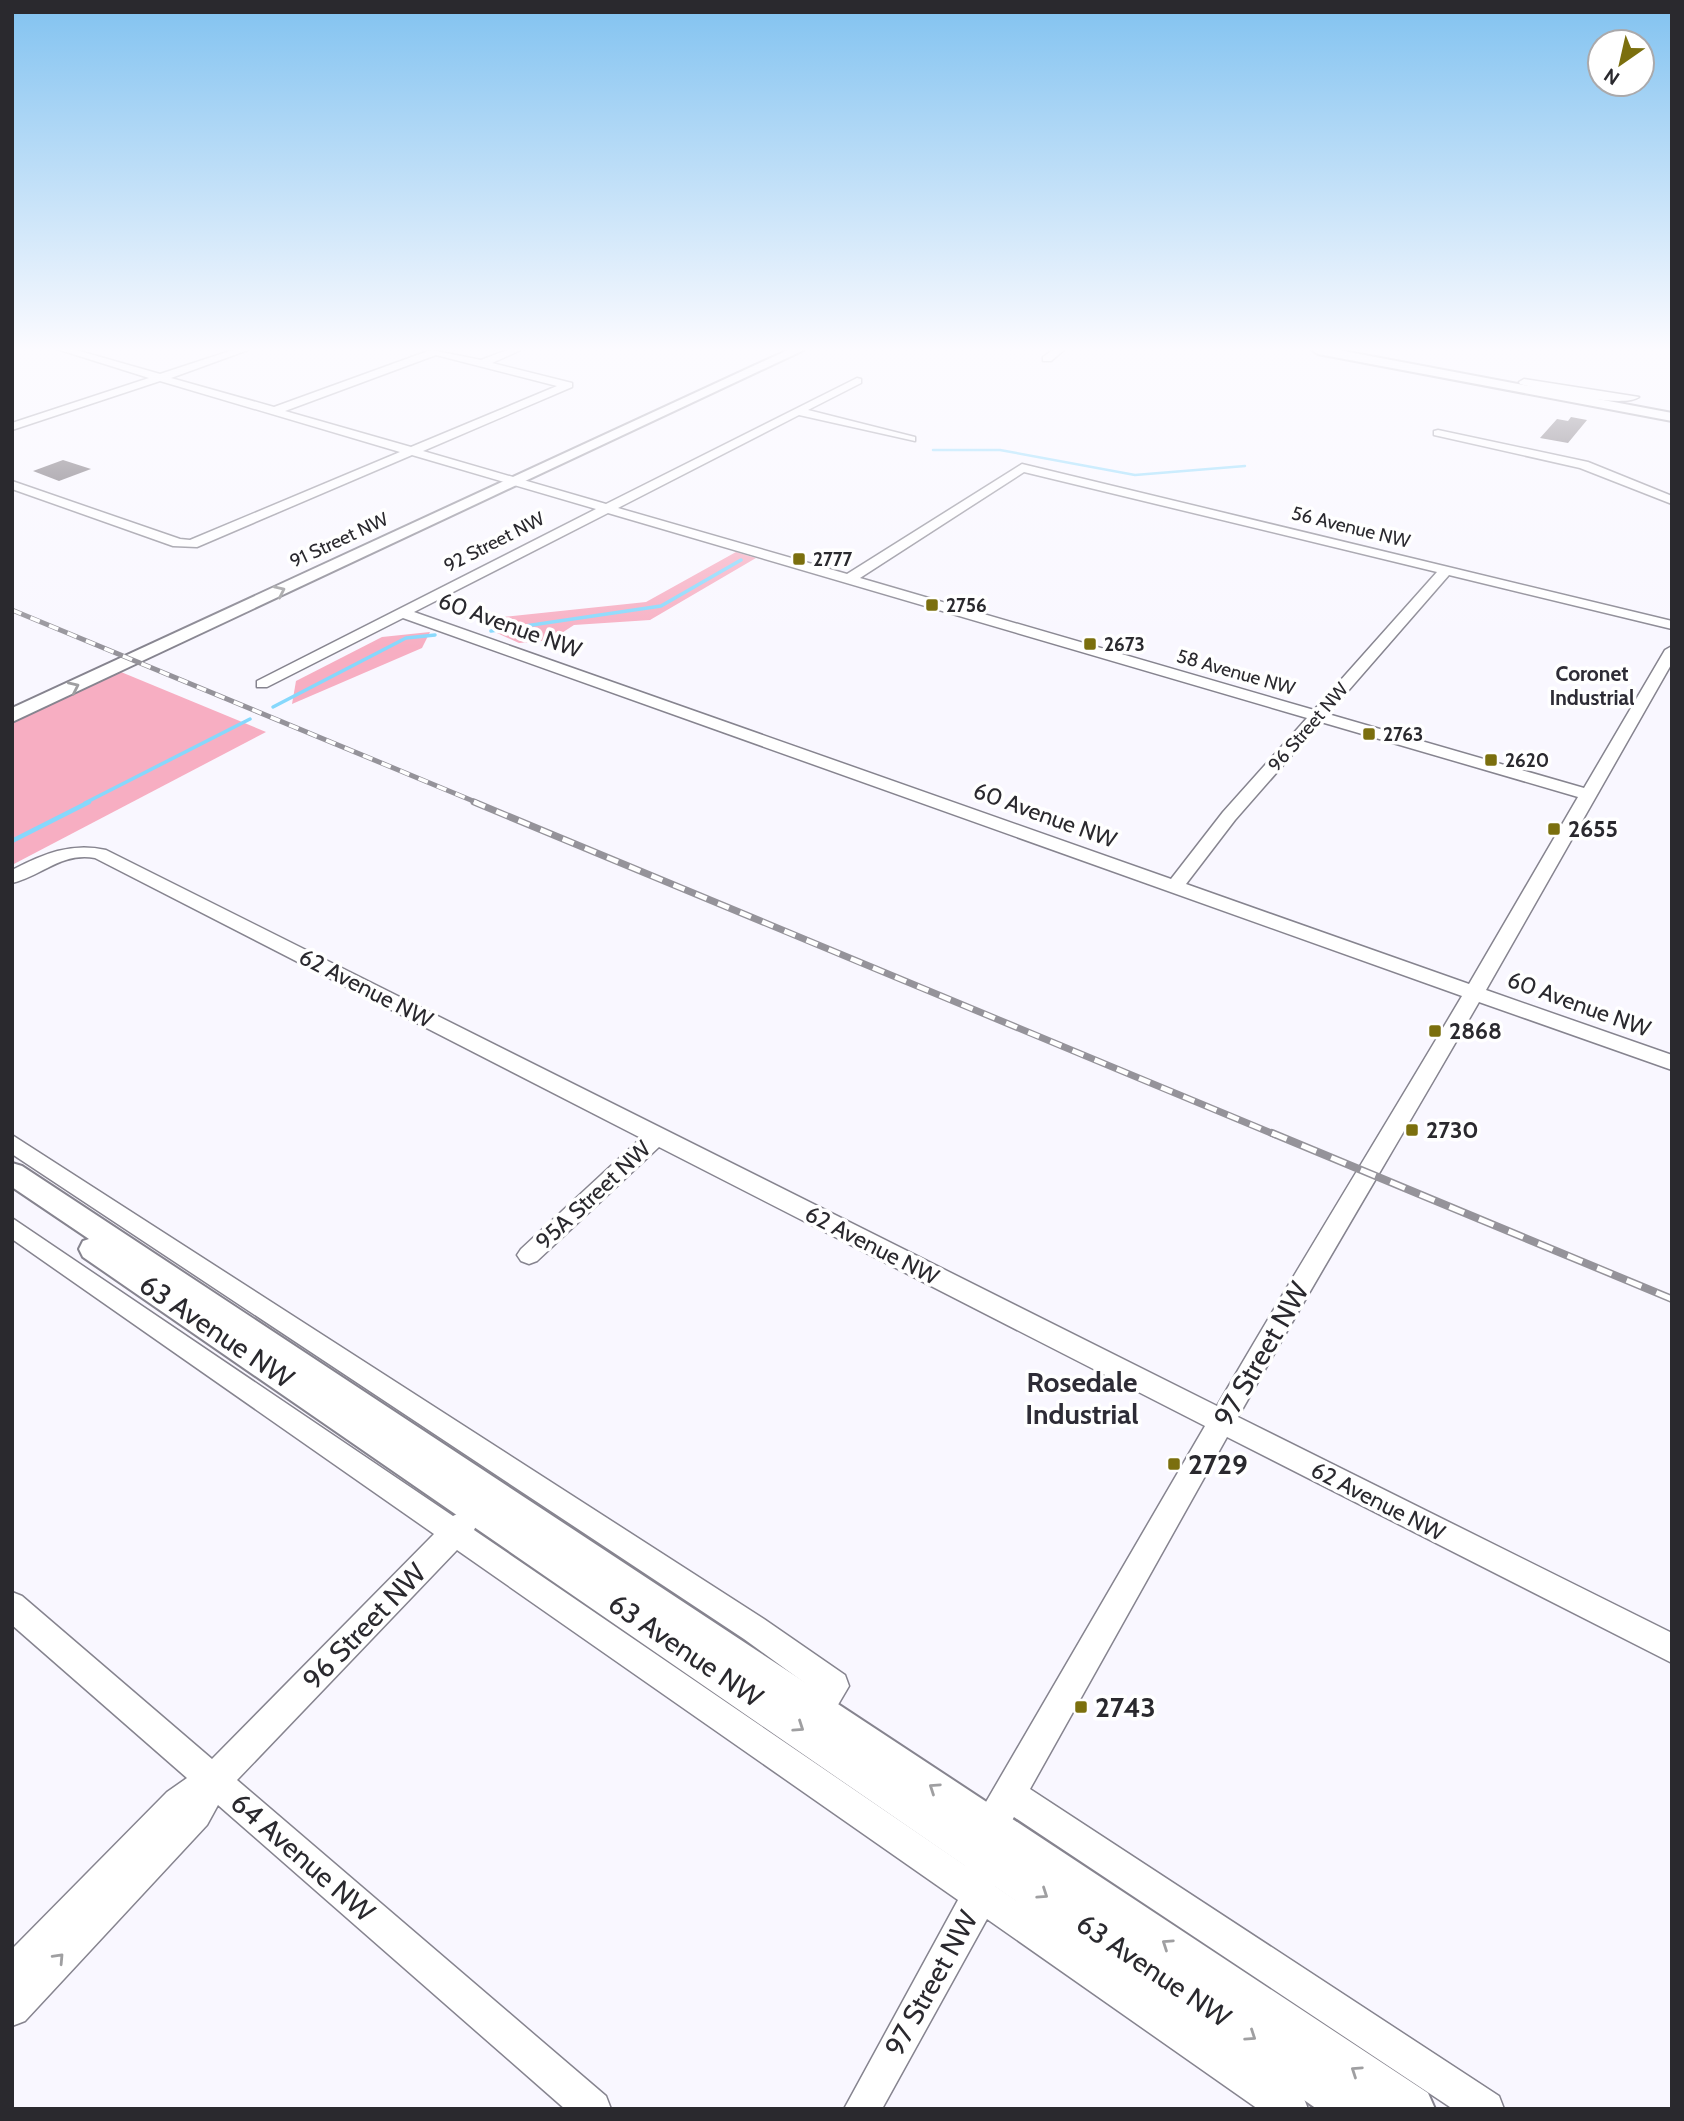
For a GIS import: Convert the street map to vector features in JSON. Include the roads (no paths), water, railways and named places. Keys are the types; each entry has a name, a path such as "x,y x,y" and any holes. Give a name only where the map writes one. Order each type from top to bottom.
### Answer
{"main road":[{"name":"91 Street NW","path":"12,697 555,449"},
{"path":"516,481 516,474 562,449"},
{"name":"91 Street NW","path":"12,716 585,449"},
{"path":"399,536 495,483 497,475"},
{"name":"63 Avenue NW","path":"12,1173 485,1501 992,1842 1412,2109"},
{"name":"63 Avenue NW","path":"12,1194 485,1501 818,1709 992,1842 1357,2109"}],"street":[{"name":"58 Avenue NW","path":"405,449 1589,795"},
{"path":"12,485 184,545 422,449"},
{"name":"92 Street NW","path":"262,684 723,449"},
{"path":"1511,449 1584,465 1672,499"},
{"name":"56 Avenue NW","path":"849,579 1022,468 1672,625"},
{"name":"96 Street NW","path":"1174,887 1229,817 1446,570"},
{"name":"60 Avenue NW","path":"401,612 1672,1063"},
{"name":"97 Street NW","path":"862,2109 973,1911 992,1842 1222,1422 1334,1227 1369,1174 1475,993 1672,650"},
{"name":"62 Avenue NW","path":"12,878 69,852 90,851 112,859 1672,1649"},
{"name":"95A Street NW","path":"529,1255 657,1136"},
{"name":"63 Avenue NW","path":"12,1143 485,1501"},
{"name":"63 Avenue NW","path":"12,1227 485,1501"},
{"name":"96 Street NW","path":"12,1974 178,1803 214,1780 485,1501"},
{"name":"64 Avenue NW","path":"12,1606 593,2109"},
{"name":"96 Street NW","path":"12,2008 196,1814 214,1780"},
{"name":"63 Avenue NW","path":"992,1842 1290,2109"},
{"name":"63 Avenue NW","path":"992,1842 1486,2109"}],"waterway":[{"path":"933,450 1000,450 1135,475 1245,466"},
{"path":"491,631 661,606 741,560"},
{"path":"273,707 406,638 435,635"},
{"path":"85,803 250,719"},
{"path":"12,841 89,802"}],"railway":[{"path":"12,610 478,803"},
{"path":"474,802 1276,1135"},
{"path":"1272,1133 1672,1299"}],"place":[{"name":"2777","path":"799,559"},
{"name":"2756","path":"932,605"},
{"name":"2673","path":"1090,644"},
{"name":"2763","path":"1369,734"},
{"name":"2620","path":"1491,760"},
{"name":"2655","path":"1554,829"},
{"name":"2868","path":"1435,1031"},
{"name":"2730","path":"1412,1130"},
{"name":"2729","path":"1174,1464"},
{"name":"2743","path":"1081,1707"}],"district":[{"name":"Coronet Industrial","path":"1592,685"},
{"name":"Rosedale Industrial","path":"1082,1398"}]}
